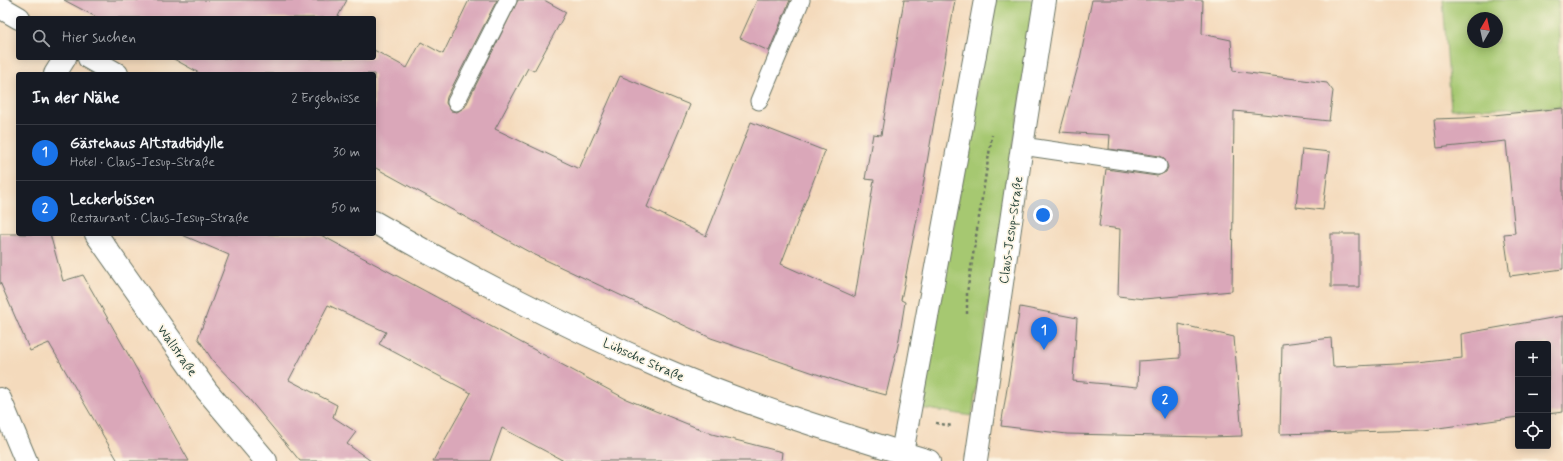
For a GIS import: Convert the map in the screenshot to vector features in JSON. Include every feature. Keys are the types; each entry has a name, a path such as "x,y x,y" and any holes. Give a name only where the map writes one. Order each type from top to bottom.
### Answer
{"street":[{"path":"902,453 910,417 985,0"},
{"name":"Claus-Jesup-Straße","path":"976,461 1022,146 1046,0"},
{"path":"0,7 16,16"},
{"path":"56,72 63,60"},
{"path":"92,60 114,72"},
{"name":"Lübsche Straße","path":"376,223 442,261 578,329 659,367 751,403 929,461"},
{"name":"Wallstraße","path":"97,236 207,391 266,461"},
{"path":"0,399 26,461"}],"lane":[{"path":"456,102 508,0"},
{"path":"759,101 801,0"},
{"path":"1022,146 1158,166"}],"path":[{"path":"910,417 981,433"}],"green space":[{"path":"992,0 1036,0 972,416 921,408"},
{"path":"1443,0 1558,0 1561,107 1451,109"}],"building":[{"path":"64,0 347,0 338,16 94,16"},
{"path":"469,0 497,0 447,97 446,103 451,111 457,112 465,107 518,0 544,0 566,12 534,71 528,68 495,129 579,169 620,76 690,105 647,207 706,236 751,122 825,151 781,264 855,297 874,180 865,179 873,134 881,135 904,0 955,0 919,209 901,300 905,302 898,345 886,395 849,385 711,338 531,253 376,168 376,72 197,72 176,60 376,60 376,51 407,68 421,42 443,54"},
{"path":"757,0 790,0 769,51 740,38"},
{"path":"1092,0 1203,0 1202,34 1231,40 1233,71 1327,83 1333,91 1329,121 1234,111 1232,291 1144,299 1118,296 1120,229 1099,226 1106,169 1157,176 1166,172 1168,167 1164,158 1160,156 1109,149 1110,135 1060,132 1080,59"},
{"path":"1563,108 1563,269 1510,276 1504,234 1515,233 1506,141 1437,148 1434,119 1464,118"},
{"path":"1302,149 1330,152 1323,210 1296,207"},
{"path":"0,234 16,234 16,236 51,236 63,281 83,275 189,461 118,461 49,343 30,351 0,282"},
{"path":"1331,234 1359,234 1359,287 1331,287"},
{"path":"185,236 323,236 626,399 712,434 782,452 781,461 564,461 502,428 490,461 433,461 471,393 379,344 386,332 328,305 289,380 337,405 333,417 356,432 347,444 371,461 300,461 249,399 213,361 198,338 229,255"},
{"path":"1020,307 1077,318 1073,381 1138,387 1139,361 1180,358 1179,324 1234,337 1242,436 1210,437 1067,434 1001,426"},
{"path":"1563,316 1563,412 1551,414 1551,341 1515,341 1515,417 1424,430 1280,434 1282,344 1331,338 1333,367 1418,363 1462,358 1461,334"}],"place":[{"name":"Gästehaus Altstadtidylle","path":"1044,350"},
{"name":"Leckerbissen","path":"1165,419"}]}
